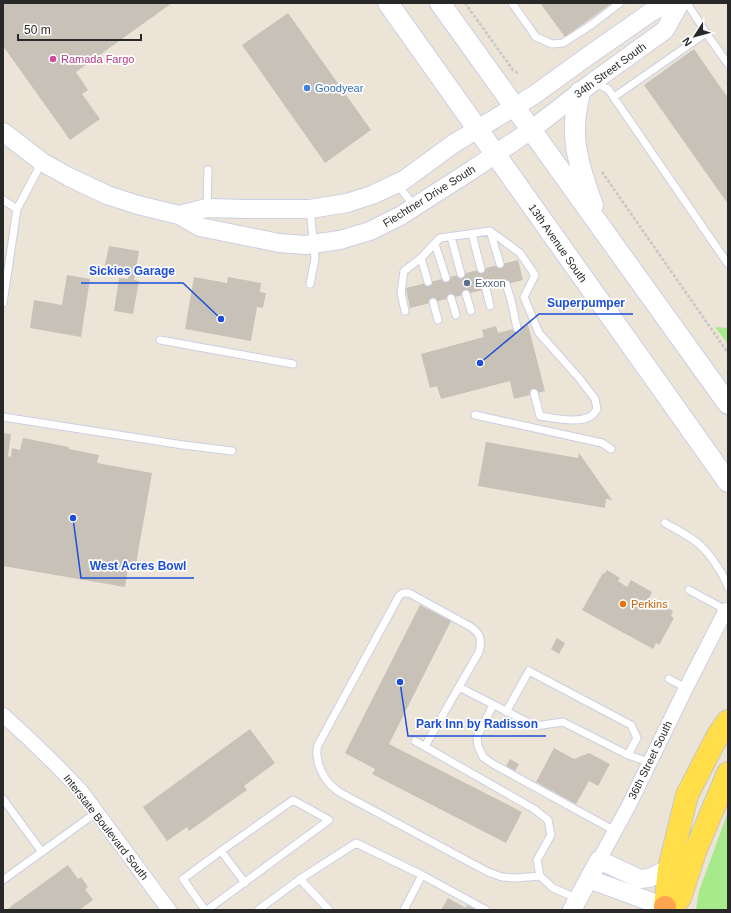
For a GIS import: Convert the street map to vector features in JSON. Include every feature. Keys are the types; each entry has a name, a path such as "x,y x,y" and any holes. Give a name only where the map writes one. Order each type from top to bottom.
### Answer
{"main road":[{"name":"13th Avenue South","path":"388,3 728,482"},
{"path":"440,3 728,404"},
{"path":"586,87 576,116 574,134 578,160 602,227"},
{"path":"665,909 669,868 687,795 718,736 728,721"},
{"path":"665,909 680,898 695,852 728,773"}],"street":[{"path":"515,107 650,12 671,3"},
{"name":"34th Street South","path":"531,130 586,87 665,30 680,3"},
{"name":"Fiechtner Drive South","path":"179,215 207,208 310,209 347,204 372,195 404,180 453,144 515,107"},
{"name":"Fiechtner Drive South","path":"3,132 42,162 107,195 138,205 179,215 200,227 279,243 306,245 340,240 370,231 415,208 531,130"},
{"name":"36th Street South","path":"575,905 628,807 649,762 727,608"},
{"name":"Interstate Boulevard South","path":"3,715 81,791 169,910"},
{"path":"599,860 640,879 649,878 669,868"},
{"path":"589,879 665,909"}],"lane":[{"path":"512,3 536,37 552,44 563,43 591,25 620,3"},
{"path":"687,3 728,64"},
{"path":"614,98 706,33"},
{"path":"586,87 608,89 728,264"},
{"path":"3,303 17,209 42,162"},
{"path":"207,208 208,170"},
{"path":"396,184 415,208"},
{"path":"3,200 17,209"},
{"path":"310,209 315,258 310,284"},
{"path":"490,231 500,264"},
{"path":"405,311 401,293 404,271 422,258 440,238 490,231 520,253 535,275 524,297 539,333 579,378 595,399 597,410 591,416 583,420 540,416 534,394"},
{"path":"472,234 481,269"},
{"path":"451,237 461,274"},
{"path":"435,244 446,278"},
{"path":"422,258 428,282"},
{"path":"506,284 517,328"},
{"path":"486,289 490,306"},
{"path":"466,294 471,311"},
{"path":"511,300 524,297"},
{"path":"451,298 456,315"},
{"path":"433,302 438,320"},
{"path":"160,340 293,364"},
{"path":"475,415 602,443 611,449"},
{"path":"3,417 183,445 232,451"},
{"path":"665,523 701,546 726,580 728,588"},
{"path":"689,590 727,608"},
{"path":"425,746 479,652 481,644 480,637 477,631 471,627 409,594 403,593 399,596 318,745 316,750 317,760 329,784 339,792 488,872 502,877 516,878 540,876"},
{"path":"506,712 529,671 631,725 637,738 628,755"},
{"path":"669,679 686,688"},
{"path":"459,687 535,726 563,722 628,755 649,762"},
{"path":"493,705 477,737 478,746 483,757 493,764 615,830"},
{"path":"415,741 534,809 548,820 550,835 537,860 540,876 552,888 575,905"},
{"path":"3,799 42,852"},
{"path":"293,800 329,820 245,883 206,910 183,880 293,800"},
{"path":"3,880 97,812"},
{"path":"258,910 300,879 356,843 422,875 486,910"},
{"path":"221,851 245,883"},
{"path":"404,910 422,875"},
{"path":"300,879 326,909"}],"path":[{"path":"466,3 513,70 520,74"},
{"path":"600,170 728,353"}],"green space":[{"path":"715,327 728,328 728,344"},
{"path":"728,812 728,910 696,910 699,891"}],"building":[{"name":"Ramada Fargo","path":"3,3 172,3 76,72 88,90 82,94 100,119 70,140 3,46"},
{"path":"540,3 612,3 565,37"},
{"name":"Goodyear","path":"288,13 371,130 325,163 242,45"},
{"path":"694,49 728,98 728,204 644,85"},
{"path":"109,246 139,251 134,280 139,281 133,314 114,311 119,278 128,279 129,274 104,269"},
{"name":"Exxon","path":"518,260 523,280 410,308 406,288"},
{"path":"67,275 90,279 81,337 30,328 34,300 62,305"},
{"path":"194,277 227,283 228,277 261,283 260,292 266,293 263,308 257,307 251,341 185,329"},
{"path":"528,325 545,391 514,399 510,381 441,399 437,386 430,388 421,354 484,337 482,330 496,326 498,333"},
{"path":"3,433 11,434 8,456 11,457 12,448 20,450 23,438 69,447 69,449 99,455 97,463 152,473 136,564 129,563 125,587 3,566"},
{"path":"486,442 578,458 579,453 612,500 606,499 605,508 478,486"},
{"name":"Perkins","path":"607,570 620,578 618,581 627,587 631,580 652,592 649,598 673,611 671,616 674,618 659,645 656,643 653,649 582,610 603,573 604,574"},
{"path":"420,605 451,621 389,744 522,812 506,843 372,774 375,769 345,753"},
{"path":"557,638 565,643 559,654 551,649"},
{"path":"250,729 275,763 244,786 247,790 189,831 187,827 167,841 143,807"},
{"path":"554,748 574,759 589,753 610,764 598,786 589,781 576,804 536,782"},
{"path":"510,759 519,764 515,771 506,766"},
{"path":"68,865 78,879 81,877 88,887 85,889 93,900 79,910 6,910"},
{"path":"448,898 466,908 467,905 477,910 441,910"}],"place":[{"name":"Ramada Fargo","path":"53,59"},
{"name":"Goodyear","path":"307,88"},
{"name":"Exxon","path":"467,283"},
{"name":"Sickies Garage","path":"221,319"},
{"name":"Superpumper","path":"480,363"},
{"name":"West Acres Bowl","path":"73,518"},
{"name":"Perkins","path":"623,604"},
{"name":"Park Inn by Radisson","path":"400,682"}]}
